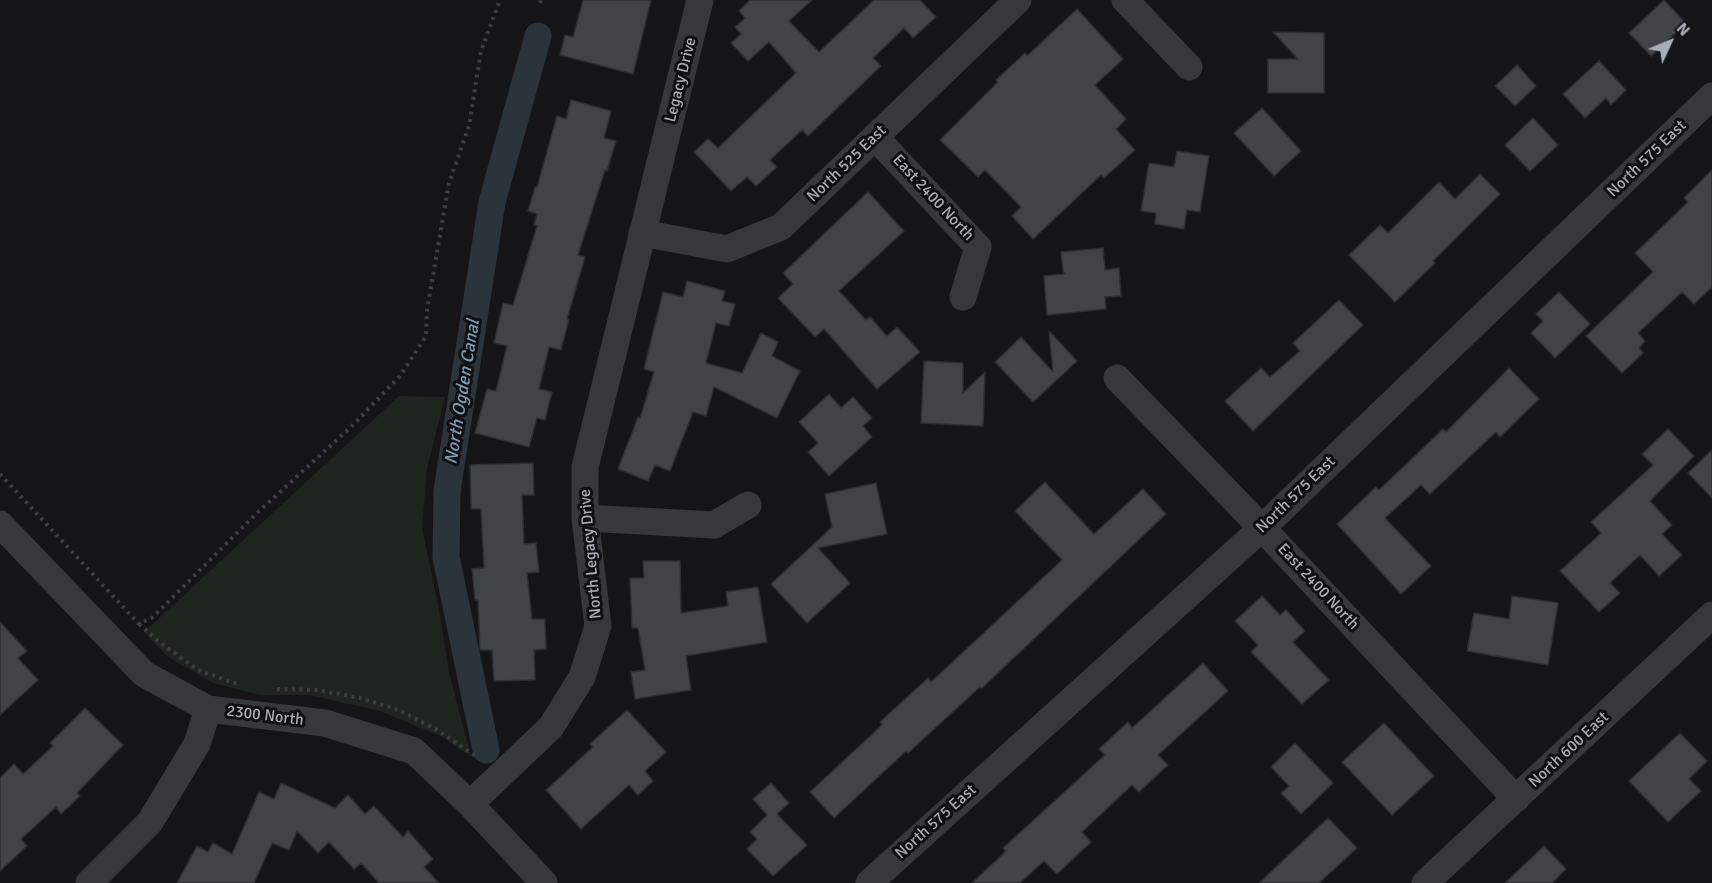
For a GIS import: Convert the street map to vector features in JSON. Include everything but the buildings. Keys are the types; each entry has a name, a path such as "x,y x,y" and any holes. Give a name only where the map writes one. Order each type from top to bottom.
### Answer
{"street":[{"name":"Legacy Drive","path":"662,159 700,0"},
{"name":"North 525 East","path":"642,233 727,249 781,227 1018,0"},
{"path":"1125,0 1189,67"},
{"name":"North 575 East","path":"869,883 1262,528 1712,96"},
{"name":"East 2400 North","path":"875,137 978,247 963,297"},
{"name":"North Legacy Drive","path":"470,804 551,727 582,677 598,626 585,518 585,467 662,159"},
{"name":"East 2400 North","path":"1117,378 1262,528 1516,799"},
{"path":"585,518 714,525 748,505"},
{"name":"2300 North","path":"0,524 144,674 208,709 326,723 414,751 470,804 544,883"},
{"name":"North 600 East","path":"1425,883 1712,615"},
{"path":"89,883 150,822 197,744 208,709"}],"path":[{"path":"0,474 140,624 153,618 256,514 352,426 400,375 426,336 427,310 449,183 468,126 481,51 500,0"}],"shaded area":[{"path":"399,396 445,397 427,469 422,528 449,672 471,757 443,737 380,711 309,695 260,695 213,683 168,657 144,632"}],"waterway":[{"name":"North Ogden Canal","path":"486,750 446,557 447,491 492,202 538,36"}]}
